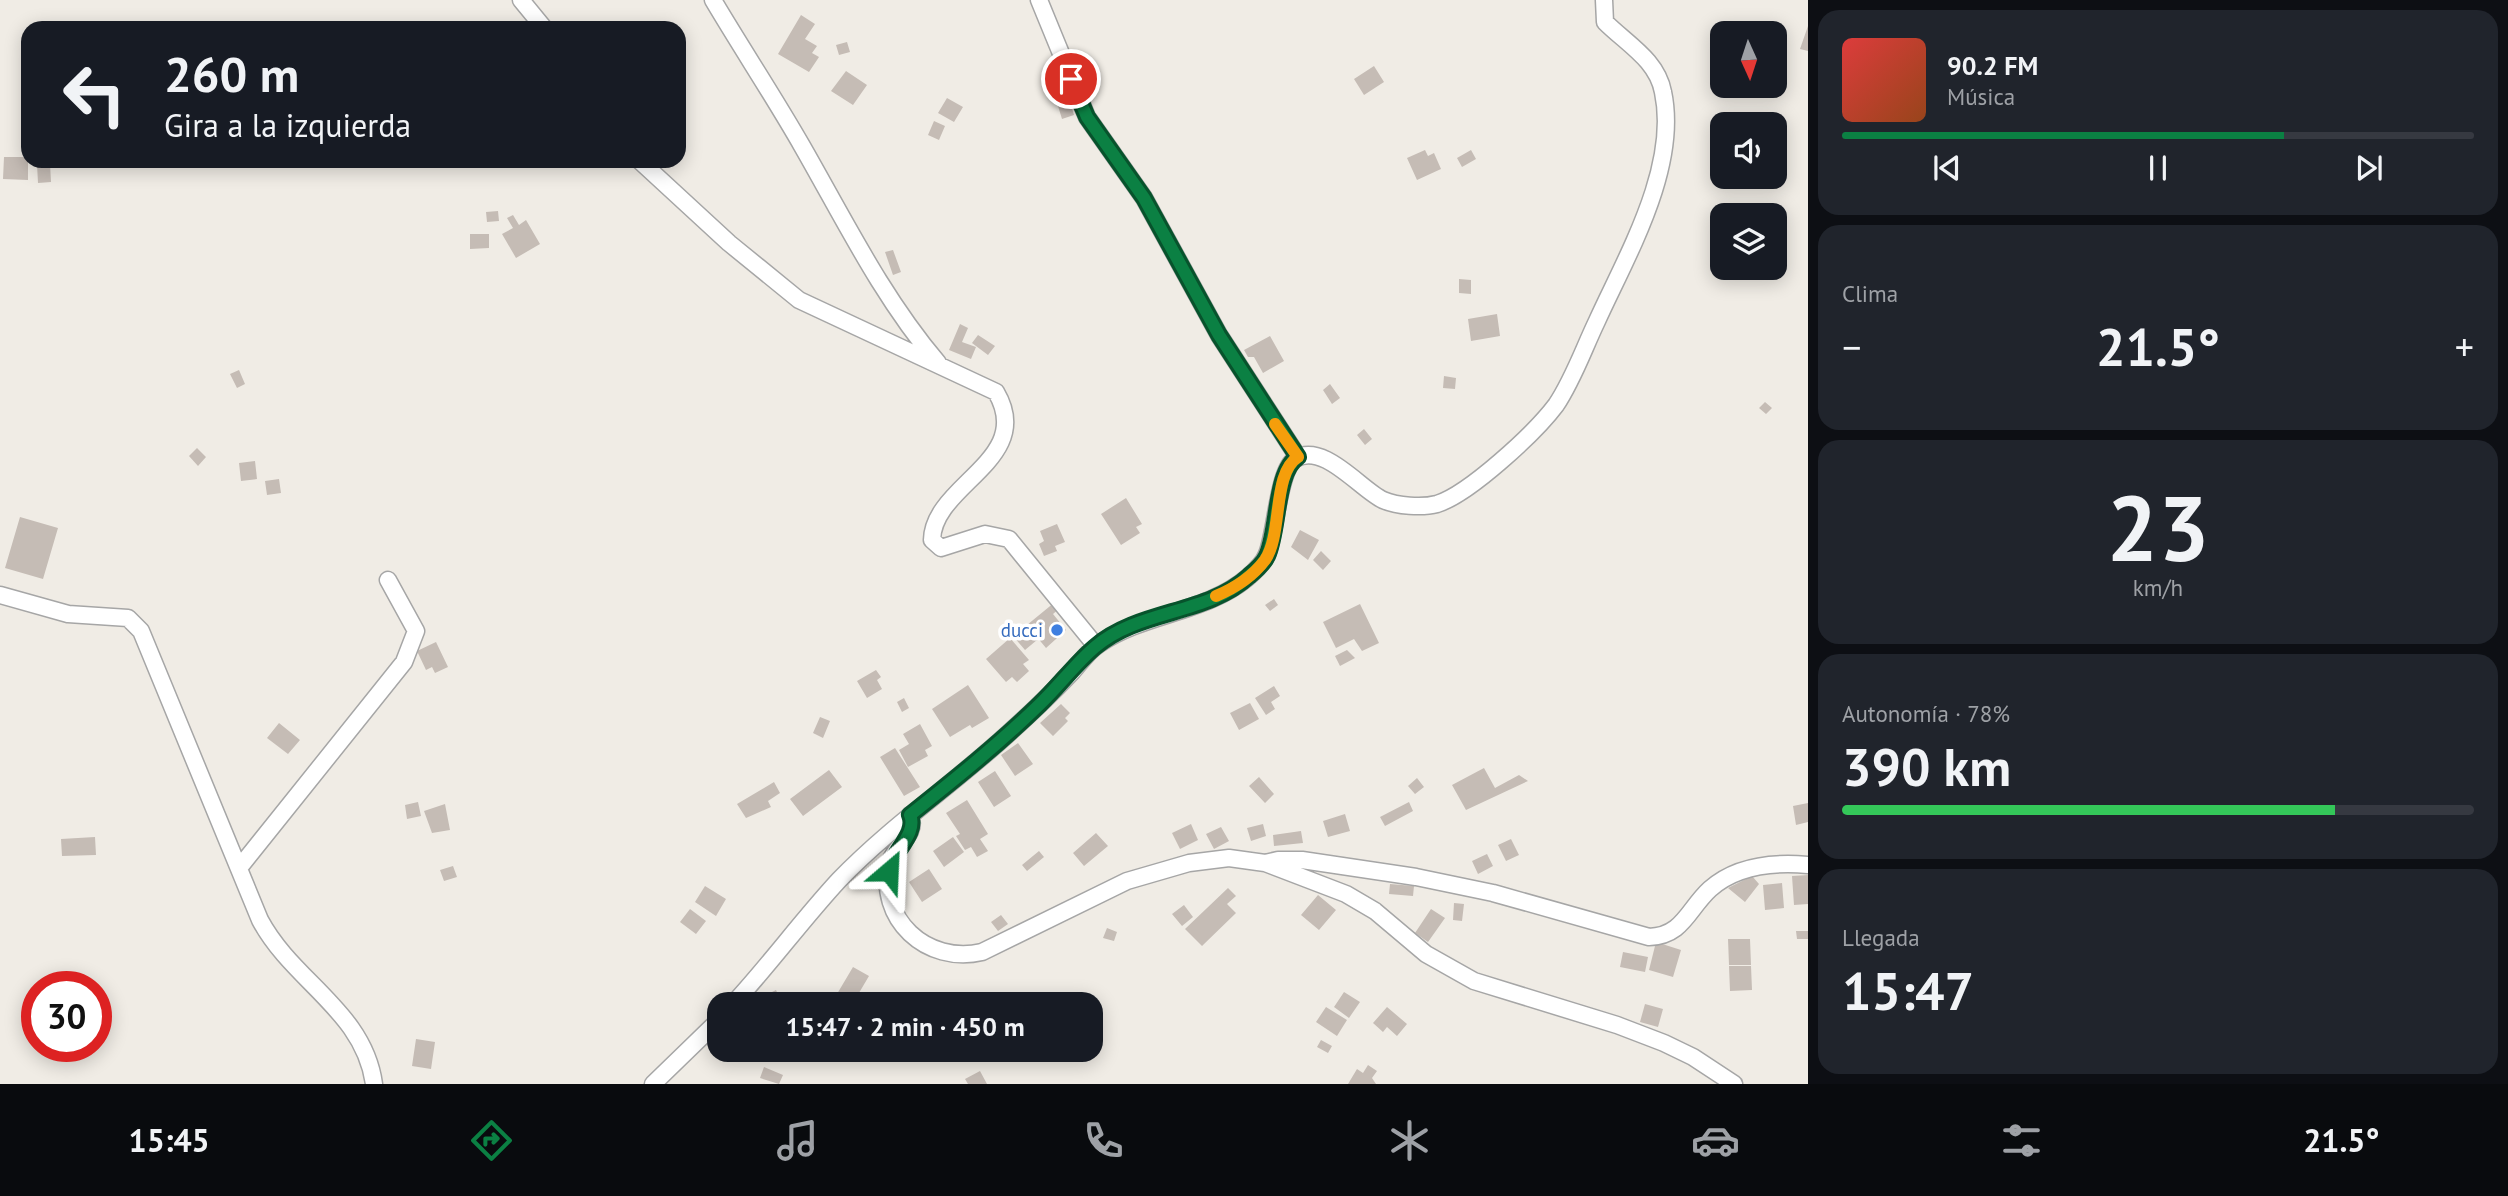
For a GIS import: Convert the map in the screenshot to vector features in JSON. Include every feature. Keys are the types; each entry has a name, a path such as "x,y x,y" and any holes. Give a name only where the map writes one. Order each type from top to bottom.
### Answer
{"street":[{"path":"521,0 538,21"},
{"path":"713,0 801,145 863,256 906,325 939,365"},
{"path":"1039,0 1087,117 1144,198 1219,335 1298,457"},
{"path":"743,992 841,879 910,815 1005,736 1096,646 1142,621 1193,606 1230,590 1248,578 1266,558 1276,525 1283,483 1292,461 1298,457 1315,456 1336,465 1382,500 1410,506 1435,505 1461,492 1497,463 1555,405 1635,239 1663,156 1666,117 1663,91 1653,65 1605,22 1604,0"},
{"path":"648,168 729,243 799,300 996,392 1004,410 1002,443 944,512 932,536 935,545 944,548 985,534 1009,539 1096,646"},
{"path":"239,868 404,662 416,631 388,580"},
{"path":"0,595 68,614 128,618 136,624 149,644 270,938 363,1042 374,1084"},
{"path":"910,815 910,832 891,859 889,883 893,907 903,930 913,938 947,954 982,952 1083,901 1155,872 1189,863 1229,858 1265,863 1302,860 1416,877 1493,893 1649,937 1669,934 1680,927 1709,890 1737,872 1769,864 1808,865"},
{"path":"1265,863 1346,894 1375,911 1426,954 1474,981 1653,1038 1693,1057 1734,1084"},
{"path":"653,1084 707,1032"}],"building":[{"path":"801,15 815,24 805,39 817,46 812,53 819,57 809,72 778,54"},
{"path":"1808,26 1808,51 1800,49"},
{"path":"847,42 850,52 839,55 836,45"},
{"path":"1374,66 1384,82 1364,95 1354,79"},
{"path":"846,71 867,85 853,105 831,91"},
{"path":"947,98 963,107 954,122 938,113"},
{"path":"1070,102 1074,115 1062,119 1058,106"},
{"path":"934,121 945,126 939,140 928,135"},
{"path":"1425,150 1428,156 1434,153 1441,169 1417,180 1407,158"},
{"path":"1471,150 1476,159 1462,167 1457,158"},
{"path":"4,157 21,157 21,168 28,168 28,180 3,179"},
{"path":"37,168 50,168 51,182 38,183"},
{"path":"498,211 499,221 487,222 486,212"},
{"path":"513,215 519,225 526,220 540,244 516,258 502,234 513,228 507,218"},
{"path":"470,234 489,234 489,248 470,249"},
{"path":"893,250 901,272 893,275 885,252"},
{"path":"1459,279 1471,280 1471,294 1459,293"},
{"path":"1497,314 1500,336 1471,341 1468,319"},
{"path":"960,324 968,328 962,342 976,347 971,359 949,350"},
{"path":"978,335 995,346 988,355 972,343"},
{"path":"1270,336 1284,361 1263,373 1254,357 1248,357 1244,350"},
{"path":"239,370 245,384 237,388 230,374"},
{"path":"1444,376 1456,378 1455,389 1443,388"},
{"path":"1330,384 1340,398 1332,404 1323,390"},
{"path":"1765,402 1772,408 1766,414 1759,408"},
{"path":"1364,429 1372,439 1365,445 1357,435"},
{"path":"197,448 206,457 198,466 189,456"},
{"path":"255,461 257,479 241,481 239,463"},
{"path":"279,479 281,493 267,495 265,481"},
{"path":"1126,498 1142,524 1136,527 1140,533 1121,545 1101,514"},
{"path":"20,517 58,528 43,579 5,568"},
{"path":"1057,524 1065,542 1055,546 1057,551 1044,556 1039,544 1044,541 1040,531"},
{"path":"1300,530 1319,540 1308,560 1291,547"},
{"path":"1321,551 1331,561 1323,570 1313,560"},
{"path":"1274,599 1278,605 1270,611 1265,605"},
{"path":"1055,602 1060,608 1053,614 1066,630 1046,648 1027,625"},
{"path":"1360,604 1379,643 1362,651 1354,639 1336,648 1323,622"},
{"path":"1024,625 1037,640 1025,650 1012,635"},
{"path":"1010,638 1029,660 1023,664 1029,671 1017,682 1012,677 1006,682 986,659"},
{"path":"436,642 448,667 435,673 432,667 426,670 417,651"},
{"path":"1347,650 1355,658 1340,666 1335,656"},
{"path":"876,670 881,677 877,680 882,689 867,698 857,681"},
{"path":"968,685 989,718 950,737 932,709"},
{"path":"1274,686 1280,696 1271,702 1275,709 1266,715 1255,698"},
{"path":"904,698 909,708 902,712 897,702"},
{"path":"1250,703 1259,719 1239,730 1230,713"},
{"path":"1061,704 1070,713 1065,718 1068,721 1053,736 1040,723"},
{"path":"820,717 830,721 823,738 813,733"},
{"path":"279,723 300,740 288,754 267,738"},
{"path":"920,724 932,746 925,750 928,756 908,767 899,750 909,744 903,734"},
{"path":"1018,743 1033,764 1015,776 1001,755"},
{"path":"895,748 920,787 904,796 880,757"},
{"path":"1484,768 1495,788 1519,775 1528,781 1466,810 1452,785"},
{"path":"829,770 842,787 803,816 790,799"},
{"path":"995,771 1011,796 994,807 978,782"},
{"path":"1259,777 1274,794 1265,803 1249,786"},
{"path":"1417,778 1424,787 1415,794 1408,786"},
{"path":"774,782 780,793 768,801 771,807 746,818 737,804"},
{"path":"967,800 988,834 980,839 988,851 977,857 971,847 965,850 956,836 960,834 946,813"},
{"path":"418,802 421,816 407,819 405,805"},
{"path":"1409,802 1413,811 1385,826 1380,817"},
{"path":"1808,803 1808,822 1796,825 1793,806"},
{"path":"445,804 450,830 432,833 424,811"},
{"path":"1345,814 1350,831 1328,837 1323,821"},
{"path":"1191,824 1198,840 1180,849 1172,833"},
{"path":"1263,824 1266,836 1251,841 1247,828"},
{"path":"1221,827 1229,841 1214,849 1206,834"},
{"path":"1301,831 1303,843 1274,846 1273,835"},
{"path":"1096,833 1108,846 1084,866 1073,853"},
{"path":"95,837 96,855 62,856 61,839"},
{"path":"953,837 964,852 944,867 933,851"},
{"path":"1511,839 1519,855 1506,861 1498,845"},
{"path":"1039,851 1044,857 1027,871 1022,865"},
{"path":"1487,854 1493,866 1478,874 1472,861"},
{"path":"453,866 457,877 444,881 440,870"},
{"path":"929,869 942,889 922,902 909,882"},
{"path":"1808,875 1808,904 1794,905 1792,876"},
{"path":"1752,876 1759,884 1745,902 1728,888"},
{"path":"1782,883 1784,908 1765,910 1763,885"},
{"path":"1390,884 1414,886 1413,896 1389,894"},
{"path":"705,886 726,899 716,916 695,902"},
{"path":"1228,888 1236,896 1227,904 1236,913 1202,946 1185,929"},
{"path":"1318,895 1336,910 1319,930 1301,915"},
{"path":"1454,903 1464,904 1462,921 1453,920"},
{"path":"1184,905 1193,917 1182,926 1172,914"},
{"path":"690,909 706,921 696,934 680,922"},
{"path":"1431,909 1445,918 1428,942 1415,933"},
{"path":"1001,915 1008,924 998,931 991,922"},
{"path":"1107,928 1117,932 1114,941 1103,938"},
{"path":"1796,931 1808,931 1808,939 1797,939"},
{"path":"1728,939 1750,939 1751,965 1729,965"},
{"path":"1656,942 1681,950 1673,977 1649,970"},
{"path":"1623,952 1648,957 1645,972 1620,967"},
{"path":"1729,966 1751,966 1752,990 1730,991"},
{"path":"853,967 869,976 860,992 838,992"},
{"path":"1344,992 1360,1002 1349,1018 1334,1007"},
{"path":"1645,1004 1663,1009 1658,1027 1640,1022"},
{"path":"1326,1007 1347,1020 1337,1036 1316,1022"},
{"path":"1387,1007 1407,1024 1397,1036 1387,1027 1383,1032 1373,1023"},
{"path":"416,1039 435,1042 431,1069 412,1066"},
{"path":"1321,1040 1332,1046 1328,1053 1317,1047"},
{"path":"1368,1065 1377,1071 1372,1078 1376,1084 1348,1084 1357,1069 1363,1073"},
{"path":"764,1067 783,1075 779,1084 760,1078"},
{"path":"980,1071 987,1084 968,1084 965,1079"}],"slow traffic":[{"path":"1216,596 1248,578 1266,558 1276,525 1283,483 1292,461 1298,457 1275,424"}],"place":[{"name":"ducci","path":"1057,630"}],"route":[{"path":"889,871 891,859 910,832 910,815 1005,736 1096,646 1142,621 1193,606 1230,590 1248,578 1266,558 1276,525 1283,483 1292,461 1298,457 1219,335 1144,198 1087,117 1071,79"}]}
